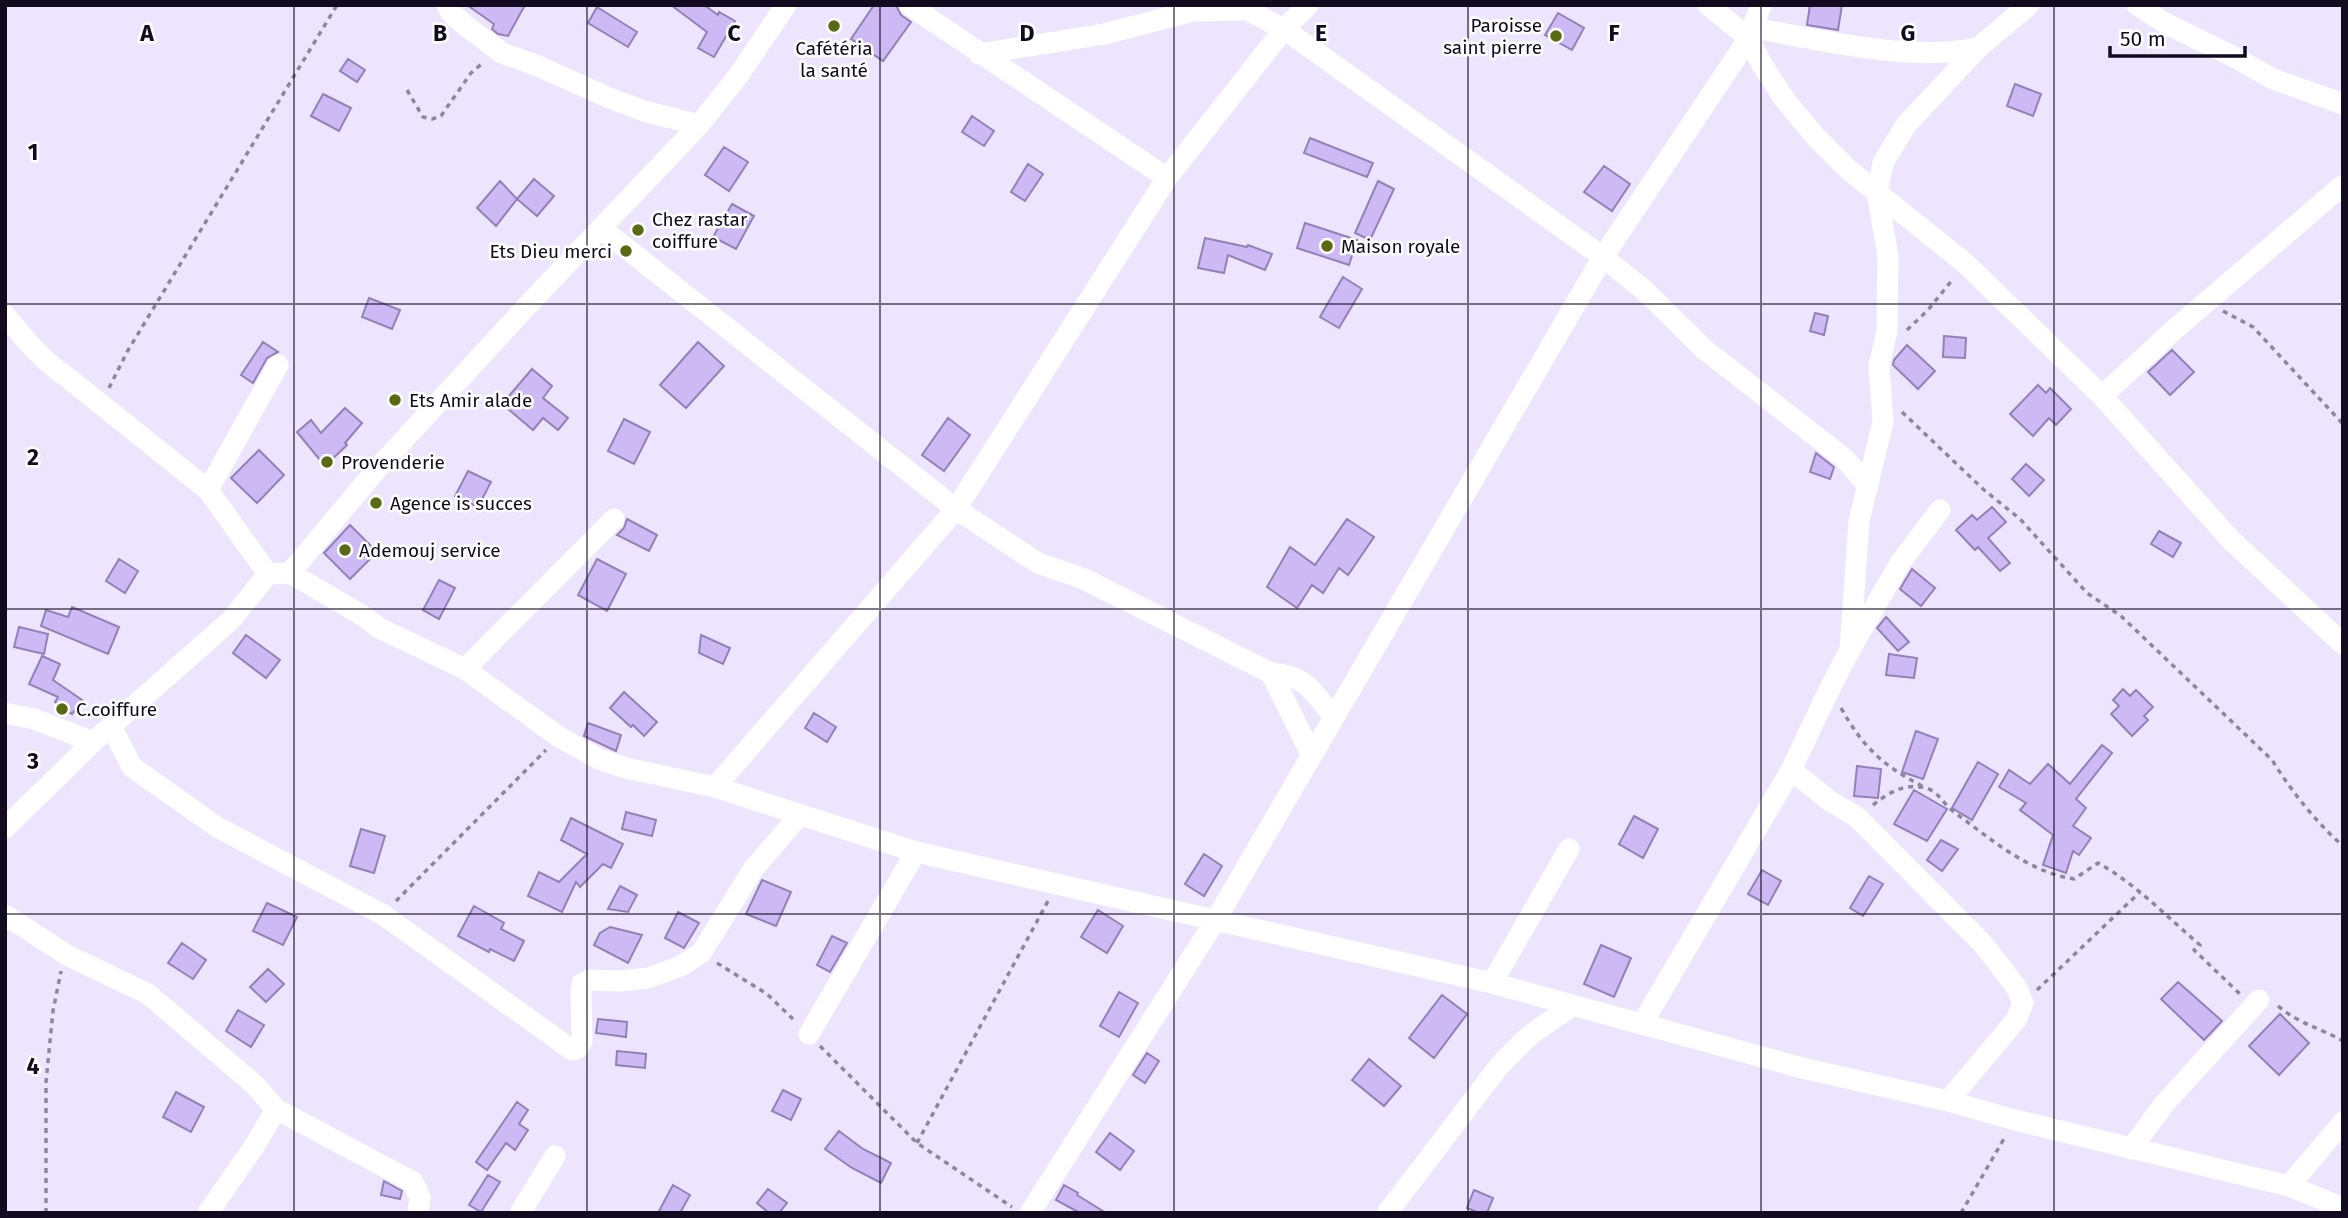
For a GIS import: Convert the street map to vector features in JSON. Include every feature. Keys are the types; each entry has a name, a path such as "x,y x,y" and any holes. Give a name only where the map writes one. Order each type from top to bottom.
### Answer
{"street":[{"path":"447,5 451,13 502,53 644,111 698,125"},
{"path":"290,573 377,469 698,125 738,76 786,5"},
{"path":"909,5 1167,178"},
{"path":"715,787 956,509 1167,178 1284,29 1308,5"},
{"path":"1708,5 1751,33 1886,50 1957,52 1978,48"},
{"path":"1030,1213 1214,921 1603,257 1751,33 1761,5"},
{"path":"1850,650 1859,521 1883,422 1880,366 1887,331 1888,256 1877,191 1883,163 1906,125 1978,48 2029,5"},
{"path":"2137,5 2165,23 2273,79 2343,104"},
{"path":"979,54 1104,34 1194,10 1240,8 1284,29 1603,257 1643,290 1704,349 1844,459 1868,486"},
{"path":"1751,33 1761,63 1815,136 1849,170 1966,264 2102,397 2231,540 2343,644"},
{"path":"2102,397 2206,302 2343,185"},
{"path":"602,229 956,509 1038,563 1084,579 1271,673 1290,674 1308,685 1333,716"},
{"path":"5,315 26,343 45,362 101,403 208,490 268,574"},
{"path":"208,490 278,365"},
{"path":"1642,1024 1791,771 1830,688 1900,563 1940,510"},
{"path":"465,669 614,519"},
{"path":"5,828 93,741 231,620 268,574 290,573 379,628 465,669 559,737 599,759 626,768 715,787 916,852 1492,983 1802,1069 1948,1101 2131,1149 2289,1186 2343,1208"},
{"path":"1271,673 1311,754"},
{"path":"5,713 34,719 93,741"},
{"path":"111,726 132,767 217,827 382,914 572,1049 578,1048 582,1041 582,984 590,981 648,978 681,967 701,953 754,868 799,816"},
{"path":"1791,771 1830,801 1857,817 1983,944 2017,988 2023,1003 2016,1020 1948,1101"},
{"path":"1492,983 1569,849"},
{"path":"808,1034 916,852"},
{"path":"5,915 67,955 148,994 254,1084 276,1109 413,1182 420,1199 418,1213"},
{"path":"2131,1149 2165,1102 2259,1000"},
{"path":"1387,1213 1433,1149 1500,1065 1530,1036 1573,1005"},
{"path":"208,1213 256,1145 276,1109"},
{"path":"2289,1186 2343,1122"},
{"path":"520,1213 555,1156"}],"path":[{"path":"101,403 128,352 337,5"},
{"path":"407,90 423,117 432,119 441,116 471,73 487,60 502,53"},
{"path":"1882,355 1928,310 1966,264"},
{"path":"2206,302 2253,327 2343,424"},
{"path":"1883,393 1983,489 2020,519 2087,593 2121,616 2272,760 2289,787 2325,830 2343,846"},
{"path":"1830,688 1849,723 1870,751 1897,772 1942,796 1951,809 2015,857 2053,876 2074,880 2098,863 2113,871 2200,945 2194,950 2244,998 2277,1005 2291,1017 2343,1041"},
{"path":"382,914 559,737"},
{"path":"1857,817 1903,787 1924,787"},
{"path":"917,1143 1057,886"},
{"path":"2023,1003 2140,892"},
{"path":"701,953 767,994 917,1143 1020,1213"},
{"path":"46,1213 46,1082 58,979 67,955"},
{"path":"1961,1213 1973,1188 2015,1120"}],"building":[{"path":"467,5 525,5 508,36 498,34 492,29 494,24"},
{"path":"671,5 704,5 718,15 719,12 735,21 714,57 698,48 707,32"},
{"path":"874,5 896,5 901,15 911,22 883,61 851,39"},
{"path":"1810,5 1842,5 1838,30 1807,25"},
{"path":"597,7 637,32 628,47 588,23"},
{"path":"1558,13 1584,28 1572,50 1545,35"},
{"path":"348,59 365,70 357,82 340,71"},
{"path":"2015,84 2041,94 2033,116 2007,106"},
{"path":"323,94 351,108 339,131 311,116"},
{"path":"972,116 994,131 984,146 962,132"},
{"path":"1310,138 1373,163 1367,177 1304,153"},
{"path":"724,147 748,162 729,191 705,175"},
{"path":"1028,164 1043,174 1025,201 1011,192"},
{"path":"1604,166 1630,184 1612,211 1584,192"},
{"path":"534,179 554,196 537,216 517,199"},
{"path":"500,181 517,199 496,226 477,208"},
{"path":"1378,181 1394,189 1370,240 1355,233"},
{"path":"732,204 754,216 736,249 713,237"},
{"path":"1305,223 1357,240 1349,265 1297,248"},
{"path":"1205,238 1247,247 1248,245 1272,254 1265,270 1228,255 1224,273 1198,268"},
{"path":"1343,277 1362,289 1339,328 1320,317"},
{"path":"369,298 400,310 392,329 362,317"},
{"path":"1815,313 1828,316 1824,335 1810,331"},
{"path":"1944,336 1966,338 1965,358 1943,357"},
{"path":"263,342 278,352 267,358 253,383 241,375"},
{"path":"698,342 724,366 686,408 660,385"},
{"path":"1907,345 1935,371 1918,389 1893,365"},
{"path":"2172,350 2194,372 2170,395 2148,372"},
{"path":"532,369 552,386 543,398 568,418 558,430 543,418 533,430 502,404"},
{"path":"2038,385 2046,393 2050,388 2071,409 2056,425 2049,418 2033,436 2010,414"},
{"path":"345,408 362,423 345,443 347,445 325,466 297,432 311,420 321,433"},
{"path":"948,418 970,435 944,471 922,455"},
{"path":"624,419 650,432 634,464 608,451"},
{"path":"259,450 284,475 257,503 231,478"},
{"path":"1816,453 1834,467 1830,479 1810,472"},
{"path":"2026,464 2044,480 2029,496 2012,479"},
{"path":"468,471 491,482 478,507 455,496"},
{"path":"1992,507 2006,522 1988,538 2010,563 2000,571 1978,547 1975,550 1956,530 1972,515 1977,520"},
{"path":"627,519 657,535 649,551 617,535 624,528"},
{"path":"1347,519 1374,537 1348,575 1339,568 1323,593 1312,585 1297,608 1267,587 1290,547 1315,565"},
{"path":"350,525 377,552 350,579 324,553"},
{"path":"2159,531 2181,543 2173,557 2151,544"},
{"path":"119,559 138,571 125,593 106,581"},
{"path":"597,559 626,574 607,611 578,595"},
{"path":"1912,569 1935,588 1921,606 1900,589"},
{"path":"439,580 455,588 439,619 423,610"},
{"path":"72,607 119,627 108,654 41,626 46,610 68,617"},
{"path":"1886,617 1909,642 1898,651 1877,628"},
{"path":"19,627 48,634 44,654 14,647"},
{"path":"246,635 280,660 266,678 233,653"},
{"path":"701,635 730,648 723,664 699,653"},
{"path":"1889,654 1917,658 1914,678 1886,675"},
{"path":"42,656 60,664 53,680 82,700 72,714 55,702 58,697 29,684"},
{"path":"2123,689 2130,696 2136,690 2153,707 2144,716 2148,720 2132,736 2111,714 2119,706 2113,700"},
{"path":"624,692 657,722 644,736 610,708"},
{"path":"814,713 836,727 827,742 805,728"},
{"path":"588,723 621,735 616,751 584,736"},
{"path":"1916,731 1938,739 1923,779 1902,772"},
{"path":"2102,745 2112,753 2076,799 2086,808 2073,826 2091,838 2079,855 2073,851 2066,873 2043,865 2053,835 2020,810 2026,803 1999,787 2009,770 2030,784 2048,764 2070,784"},
{"path":"1978,762 1998,774 1972,820 1952,808"},
{"path":"1857,766 1881,769 1878,798 1854,796"},
{"path":"1914,790 1947,809 1927,841 1894,824"},
{"path":"626,812 656,820 652,836 622,829"},
{"path":"1634,816 1658,829 1643,858 1619,844"},
{"path":"571,818 623,844 611,868 603,864 580,887 576,882 562,912 528,896 539,872 559,882 587,854 561,840"},
{"path":"361,829 385,836 374,873 350,866"},
{"path":"1941,840 1958,849 1942,871 1927,860"},
{"path":"1204,854 1222,866 1204,896 1185,884"},
{"path":"1762,870 1781,881 1768,905 1748,894"},
{"path":"1869,876 1883,884 1863,916 1850,908"},
{"path":"762,880 791,892 776,926 746,914"},
{"path":"620,886 637,895 628,912 608,909"},
{"path":"267,903 297,917 283,945 253,931"},
{"path":"474,906 504,923 501,929 524,941 514,961 458,936"},
{"path":"1098,910 1123,926 1107,953 1081,937"},
{"path":"678,912 699,923 684,948 665,938"},
{"path":"610,927 642,935 628,963 594,945 600,933"},
{"path":"832,936 847,943 830,972 817,965"},
{"path":"182,943 206,960 193,979 168,963"},
{"path":"1601,945 1631,958 1614,997 1584,984"},
{"path":"268,969 284,984 266,1002 250,987"},
{"path":"2178,982 2222,1021 2204,1040 2161,999"},
{"path":"1119,992 1138,1003 1119,1037 1100,1026"},
{"path":"1442,995 1467,1014 1434,1058 1409,1038"},
{"path":"238,1010 264,1025 251,1047 226,1031"},
{"path":"2280,1014 2309,1043 2279,1075 2249,1046"},
{"path":"598,1019 627,1022 626,1037 596,1033"},
{"path":"617,1051 646,1054 645,1068 616,1065"},
{"path":"1147,1053 1159,1061 1145,1083 1133,1075"},
{"path":"1369,1059 1401,1086 1384,1106 1352,1080"},
{"path":"783,1090 801,1099 791,1120 772,1111"},
{"path":"176,1092 204,1107 191,1132 163,1117"},
{"path":"517,1102 528,1110 519,1124 528,1130 515,1150 506,1143 487,1170 476,1162"},
{"path":"839,1131 863,1149 891,1163 881,1183 852,1168 825,1149"},
{"path":"1110,1133 1134,1151 1120,1170 1096,1152"},
{"path":"488,1175 500,1182 481,1212 469,1205"},
{"path":"384,1181 402,1191 400,1199 381,1195"},
{"path":"673,1185 690,1195 680,1213 658,1213"},
{"path":"1064,1185 1106,1213 1080,1213 1056,1200"},
{"path":"768,1189 787,1203 779,1213 769,1213 757,1203"},
{"path":"1474,1190 1493,1198 1487,1213 1467,1208"}],"place":[{"name":"Cafétéria la santé","path":"834,26"},
{"name":"Paroisse saint pierre","path":"1556,36"},
{"name":"Chez rastar coiffure","path":"638,230"},
{"name":"Maison royale","path":"1327,246"},
{"name":"Ets Dieu merci","path":"626,251"},
{"name":"Ets Amir alade","path":"395,400"},
{"name":"Provenderie","path":"327,462"},
{"name":"Agence is succes","path":"376,503"},
{"name":"Ademouj service","path":"345,550"},
{"name":"C.coiffure","path":"62,709"}]}
